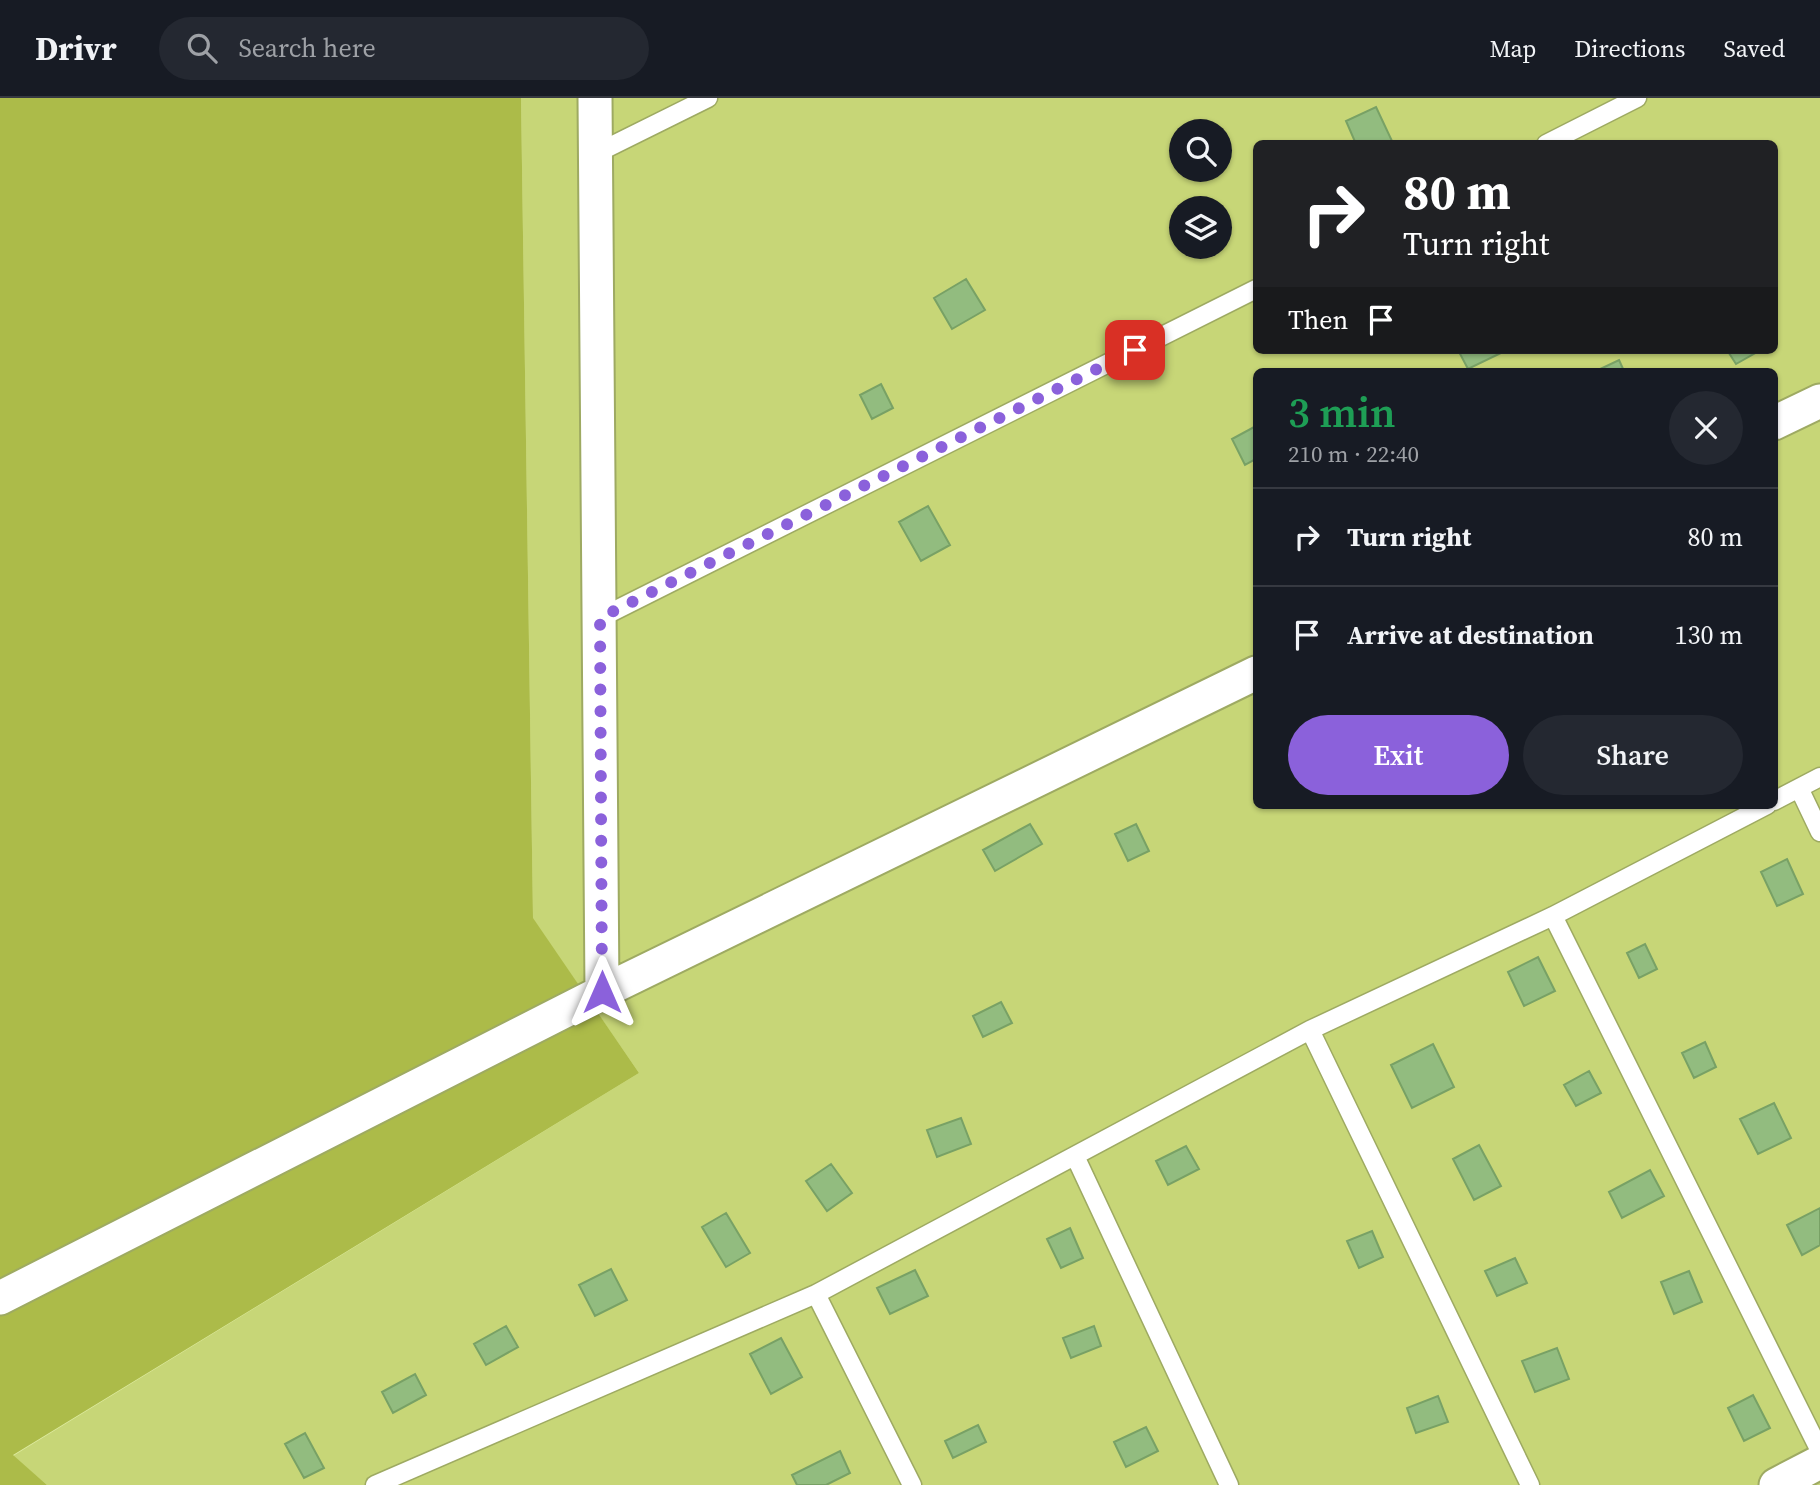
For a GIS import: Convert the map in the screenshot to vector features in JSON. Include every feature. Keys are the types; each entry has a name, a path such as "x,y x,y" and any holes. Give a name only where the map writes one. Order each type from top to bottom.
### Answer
{"street":[{"path":"595,98 602,992"},
{"path":"1778,421 1820,401"},
{"path":"0,1298 602,992 1253,674"},
{"path":"1776,1485 1820,1462"}],"lane":[{"path":"595,154 708,98"},
{"path":"1554,140 1637,98"},
{"path":"600,618 1253,291"},
{"path":"1778,799 1820,777"},
{"path":"1799,788 1820,832"},
{"path":"375,1485 816,1294 1310,1030 1553,916 1759,809"},
{"path":"1553,916 1820,1451"},
{"path":"1310,1030 1530,1485"},
{"path":"1075,1156 1229,1485"},
{"path":"816,1294 912,1485"}],"green space":[{"path":"0,98 521,98 533,918 639,1073 13,1455 47,1485 0,1485"},
{"path":"521,98 1820,98 1820,1485 47,1485 13,1456 639,1073 533,919"}],"building":[{"path":"1376,107 1392,140 1354,140 1346,121"},
{"path":"966,279 985,310 952,329 934,298"},
{"path":"1460,354 1499,354 1470,368 1467,368"},
{"path":"1730,354 1754,354 1736,364"},
{"path":"1619,360 1623,368 1602,368"},
{"path":"881,384 893,408 872,419 860,395"},
{"path":"1253,428 1253,461 1245,465 1232,439"},
{"path":"928,506 950,545 921,561 899,522"},
{"path":"1030,824 1042,844 995,871 983,850"},
{"path":"1136,824 1149,851 1128,861 1115,834"},
{"path":"1787,859 1803,894 1777,906 1761,872"},
{"path":"1645,944 1657,969 1639,978 1627,953"},
{"path":"1538,957 1555,991 1524,1006 1508,972"},
{"path":"1001,1002 1012,1023 983,1037 973,1016"},
{"path":"1705,1042 1716,1067 1694,1078 1682,1053"},
{"path":"1433,1044 1454,1087 1412,1108 1391,1065"},
{"path":"1589,1071 1601,1093 1576,1106 1564,1085"},
{"path":"1774,1103 1791,1138 1758,1154 1740,1119"},
{"path":"961,1118 971,1144 937,1157 927,1130"},
{"path":"1479,1145 1501,1186 1474,1200 1453,1159"},
{"path":"1186,1146 1199,1169 1168,1185 1156,1161"},
{"path":"831,1164 852,1193 827,1211 806,1181"},
{"path":"1650,1170 1664,1196 1622,1218 1609,1192"},
{"path":"1820,1208 1820,1245 1802,1255 1787,1225"},
{"path":"726,1213 750,1253 726,1267 702,1227"},
{"path":"1070,1228 1083,1258 1061,1268 1047,1239"},
{"path":"1372,1231 1383,1257 1359,1268 1347,1241"},
{"path":"1515,1258 1527,1283 1497,1296 1485,1271"},
{"path":"611,1269 627,1300 595,1316 579,1285"},
{"path":"915,1270 928,1296 890,1314 877,1288"},
{"path":"1689,1271 1702,1302 1674,1314 1661,1282"},
{"path":"506,1326 518,1347 486,1365 474,1344"},
{"path":"1094,1326 1101,1346 1071,1358 1063,1338"},
{"path":"781,1338 802,1377 771,1394 750,1354"},
{"path":"1557,1348 1569,1379 1535,1392 1522,1361"},
{"path":"415,1374 426,1395 393,1413 382,1392"},
{"path":"1753,1395 1770,1428 1744,1441 1728,1408"},
{"path":"1438,1396 1448,1422 1416,1433 1407,1408"},
{"path":"978,1425 986,1442 953,1458 945,1441"},
{"path":"1146,1427 1158,1451 1126,1467 1114,1442"},
{"path":"305,1433 324,1468 304,1478 285,1444"},
{"path":"840,1451 850,1473 826,1485 797,1485 792,1475"}],"route":[{"path":"602,992 600,618 1135,350"}]}
